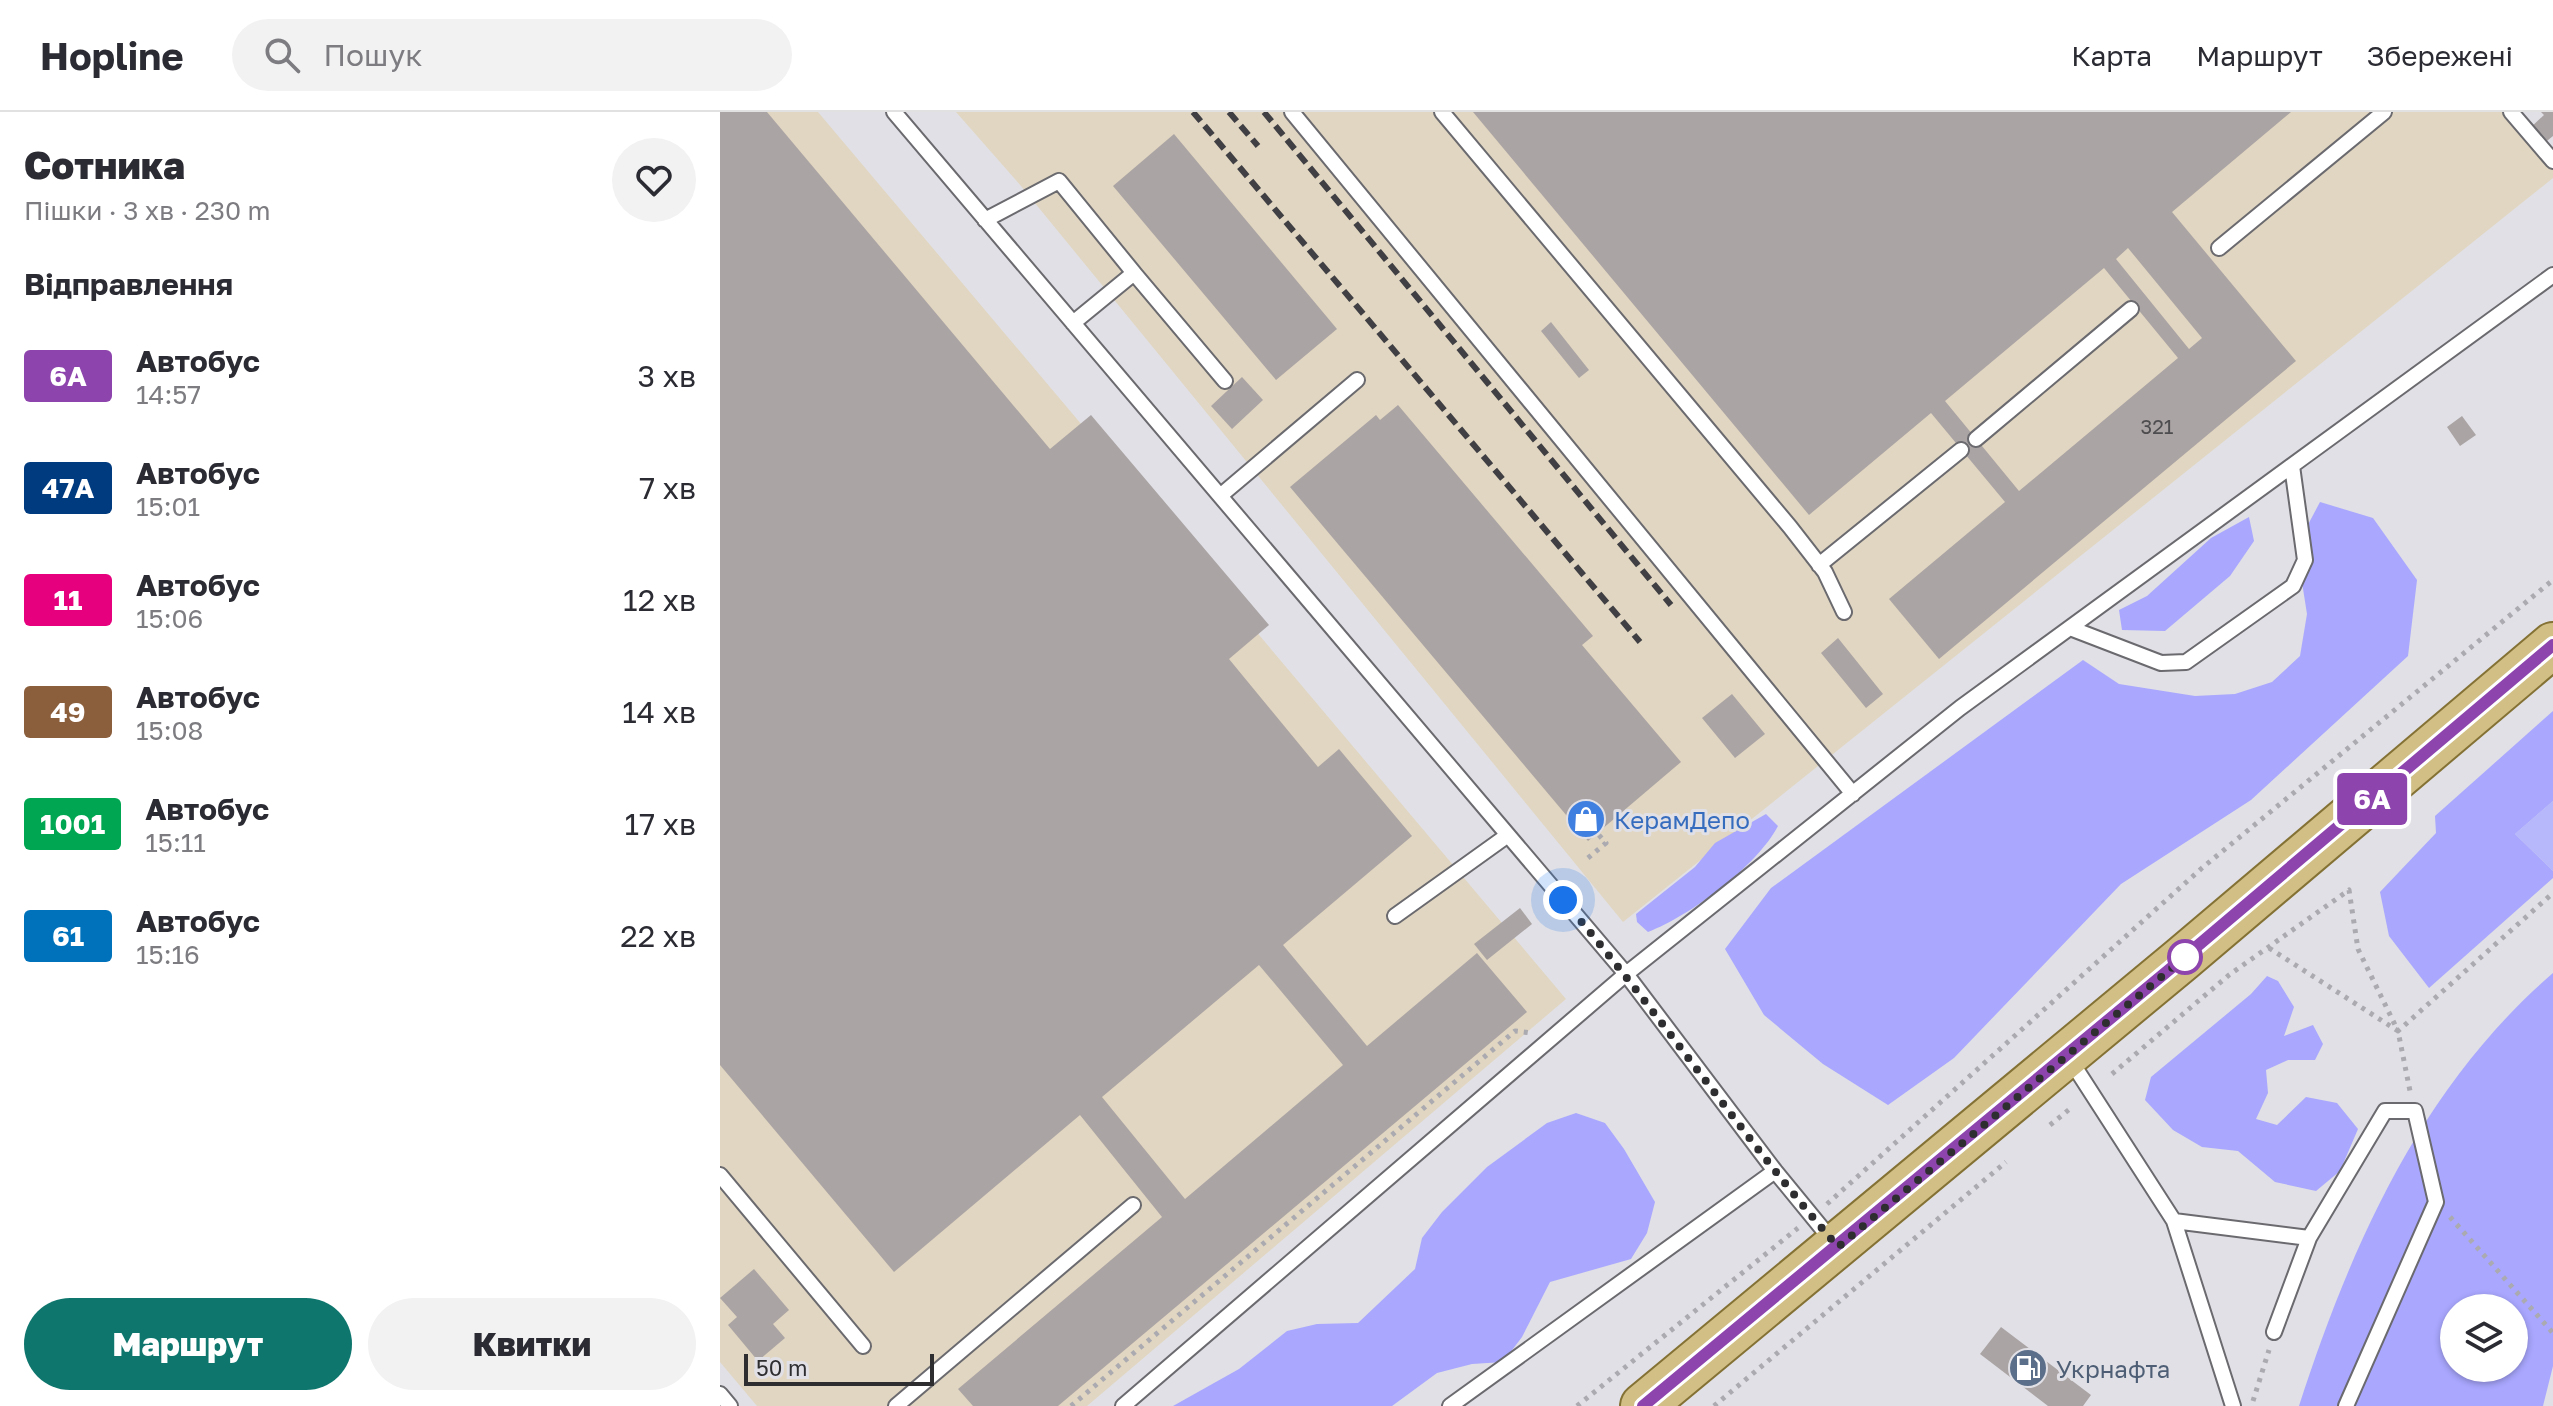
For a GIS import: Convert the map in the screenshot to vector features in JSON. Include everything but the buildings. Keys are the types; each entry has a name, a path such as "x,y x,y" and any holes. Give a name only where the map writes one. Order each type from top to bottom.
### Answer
{"main road":[{"path":"1643,1406 1825,1232 2067,1055 2553,645"}],"lane":[{"path":"894,112 1626,974 1825,1232"},
{"path":"1292,112 1853,794"},
{"path":"1442,112 1819,565 1844,612"},
{"path":"2219,248 2384,112"},
{"path":"2511,112 2553,161"},
{"path":"985,220 1059,181 1225,381"},
{"path":"1073,323 1134,273"},
{"path":"1123,1406 1626,974 1960,708 2553,275"},
{"path":"1976,439 2131,309"},
{"path":"1220,496 1357,380"},
{"path":"1819,565 1961,450"},
{"path":"2070,628 2161,663 2186,662 2293,586 2305,560 2292,466"},
{"path":"1395,916 1508,835"},
{"path":"2067,1055 2174,1221 2233,1406"},
{"path":"2274,1332 2309,1238 2385,1111 2415,1111 2436,1202 2346,1406"},
{"path":"1450,1406 1775,1171"},
{"path":"720,1175 863,1346"},
{"path":"896,1406 1133,1205"},
{"path":"2174,1221 2309,1238"},
{"path":"720,1394 730,1406"}],"path":[{"path":"1577,1406 1825,1232 2202,868 2553,580"},
{"path":"1588,858 1606,843 1597,833"},
{"path":"2112,1074 2229,975 2349,890 2358,949 2398,1031 2415,1111"},
{"path":"2398,1031 2553,893"},
{"path":"2269,948 2398,1031"},
{"path":"1071,1406 1515,1031 1539,1033"},
{"path":"2050,1125 2071,1108"},
{"path":"1714,1406 2006,1162"},
{"path":"2436,1202 2553,1333"},
{"path":"2251,1406 2274,1332"}],"shaded area":[{"path":"720,112 818,112 1566,999 1087,1406 757,1406 720,1362"},
{"path":"956,112 2511,112 2553,161 2553,178 1623,922 1021,186"},
{"path":"2320,502 2373,518 2417,580 2408,656 2251,800 2121,884 1954,1058 1888,1105 1823,1064 1764,1015 1725,949 1771,888 2083,660 2119,684 2195,696 2235,694 2272,682 2300,656 2307,614 2301,576 2302,536"},
{"path":"2249,517 2254,541 2230,576 2165,631 2122,630 2119,610 2147,596 2211,538"},
{"path":"2553,711 2553,801 2515,834 2553,871 2553,878 2429,988 2389,936 2380,892 2436,833 2435,816"},
{"path":"2553,801 2553,871 2515,834"},
{"path":"1766,814 1778,826 1739,873 1702,902 1665,924 1648,932 1637,922 1636,914 1695,867 1715,843"},
{"path":"2553,973 2553,1366 2543,1406 2299,1406 2342,1286 2368,1228 2396,1172 2465,1066 2507,1017"},
{"path":"2267,976 2278,981 2294,1007 2284,1036 2313,1025 2323,1044 2315,1060 2288,1060 2266,1070 2268,1093 2256,1119 2277,1125 2306,1097 2337,1103 2358,1129 2340,1171 2316,1191 2275,1182 2238,1151 2202,1147 2173,1130 2145,1100 2151,1077 2251,994"},
{"path":"1576,1113 1605,1123 1624,1149 1655,1202 1647,1233 1631,1259 1550,1282 1522,1337 1503,1362 1472,1364 1437,1373 1392,1406 1173,1406 1239,1369 1287,1331 1317,1324 1358,1323 1415,1269 1422,1238 1442,1212 1487,1167 1547,1123"}],"railway":[{"path":"1193,112 1640,642"},
{"path":"1229,112 1258,146"},
{"path":"1264,112 1671,605"}],"bus line":[{"name":"6А","path":"1643,1406 2316,847 2553,645"}],"place":[{"name":"КерамДепо","path":"1586,819"},
{"name":"Укрнафта","path":"2028,1368"}],"route":[{"path":"1563,900 1626,974 1775,1171 1838,1247 2185,957"}]}
